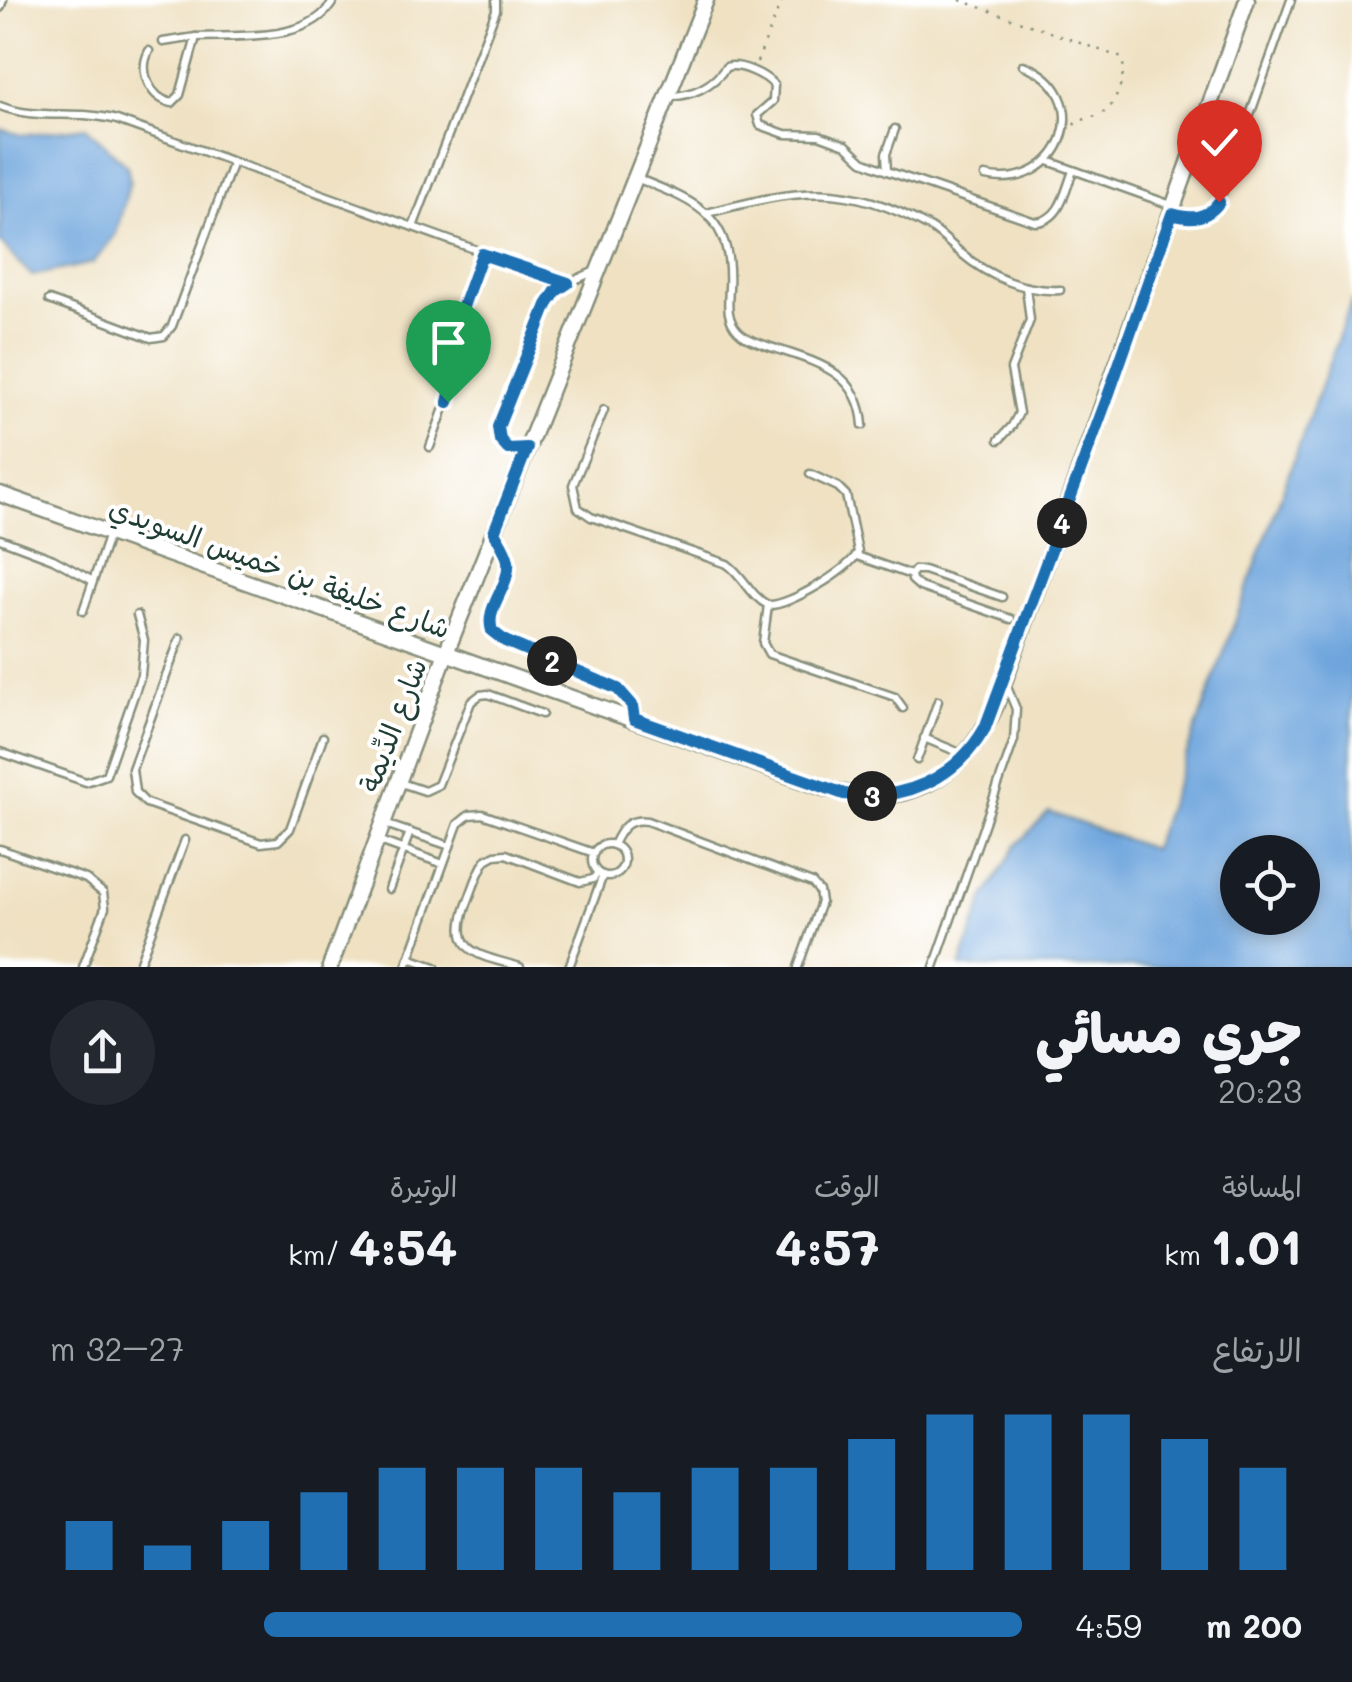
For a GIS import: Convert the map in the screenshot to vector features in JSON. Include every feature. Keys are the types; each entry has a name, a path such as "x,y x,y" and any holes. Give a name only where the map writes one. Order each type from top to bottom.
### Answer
{"street":[{"name":"شارع الدِّيمة","path":"330,967 446,653 706,0"},
{"name":"شارع خليفة بن خميس السويدي","path":"0,494 824,788 863,796 903,793 922,786 966,755 985,728 1005,681 1247,0"}],"lane":[{"path":"0,8 4,0"},
{"path":"163,42 290,30 316,20 334,0"},
{"path":"413,227 496,10 496,0"},
{"path":"1048,161 1173,210 1198,218 1206,214 1219,202 1292,0"},
{"path":"149,51 144,64 146,80 169,104 180,95 196,37"},
{"path":"985,176 1026,176 1048,161 1063,134 1064,109 1054,86 1046,76 1023,65"},
{"path":"668,96 684,96 712,84 728,66 753,72 771,81 775,89 773,101 757,116 760,124 785,134 818,135 846,145 864,162 1040,223 1056,213 1073,171"},
{"path":"0,106 30,115 73,112 106,117 568,283"},
{"path":"887,171 886,154 895,129"},
{"path":"50,300 151,338 167,334 233,162"},
{"path":"635,178 690,200 707,213 726,246 730,264 728,310 735,328 751,340 840,375 858,397 863,425"},
{"path":"707,213 753,201 816,192 858,197 932,229 974,263 1026,288 1060,290"},
{"path":"430,447 452,386 449,345 482,254"},
{"path":"527,448 508,449 500,440 498,427 547,305 556,291 598,268"},
{"path":"998,440 1019,412 1011,369 1030,320 1026,288"},
{"path":"604,410 573,485 578,508 591,517 727,564 768,605 790,600 848,566 857,556 858,543 846,494 810,474"},
{"path":"494,532 506,555 508,569 490,615 492,631 505,641 618,689 632,705 634,719"},
{"path":"83,611 109,533"},
{"path":"0,539 53,560 92,582"},
{"path":"857,556 912,575"},
{"path":"1002,597 924,570 915,570 912,575 920,587 1011,619"},
{"path":"768,605 762,642 770,654 895,697 903,708"},
{"path":"0,752 86,782 106,775 144,664 138,614"},
{"path":"180,638 132,769 132,785 146,803 261,843 278,841 290,829 323,737"},
{"path":"934,967 1014,740 1016,709 1005,681"},
{"path":"397,782 425,791 438,785 471,702 480,695 488,694 542,714"},
{"path":"917,760 938,701"},
{"path":"924,738 966,755"},
{"path":"406,967 463,819 482,814 594,854"},
{"path":"613,845 623,826 633,820 647,821 812,883 820,891 821,902 798,967"},
{"path":"382,823 450,846"},
{"path":"390,888 410,832"},
{"path":"138,967 186,840"},
{"path":"376,840 444,864"},
{"path":"520,967 470,950 459,932 486,860 506,854 584,882 601,874 613,876 623,865 624,855 613,845 600,846 594,854 593,864 601,874"},
{"path":"0,849 92,882 102,893 105,908 83,967"},
{"path":"569,967 601,874"},
{"path":"409,958 435,967"}],"path":[{"path":"753,72 782,0"},
{"path":"960,0 1122,58 1125,70 1110,106 1104,112 1084,117 1063,134"}],"water":[{"path":"86,127 127,166 130,181 116,234 93,263 32,276 0,242 0,129 22,135"},
{"path":"1352,300 1352,967 960,967 984,899 1016,846 1049,812 1152,849"}],"route":[{"path":"448,402 452,386 449,345 482,254 568,283 556,291 547,305 498,427 500,440 508,449 527,448 494,532 506,555 508,569 490,615 492,631 505,641 618,689 629,698 634,719 844,794 903,793 957,765 985,728 1172,214 1198,218 1219,202"}]}
